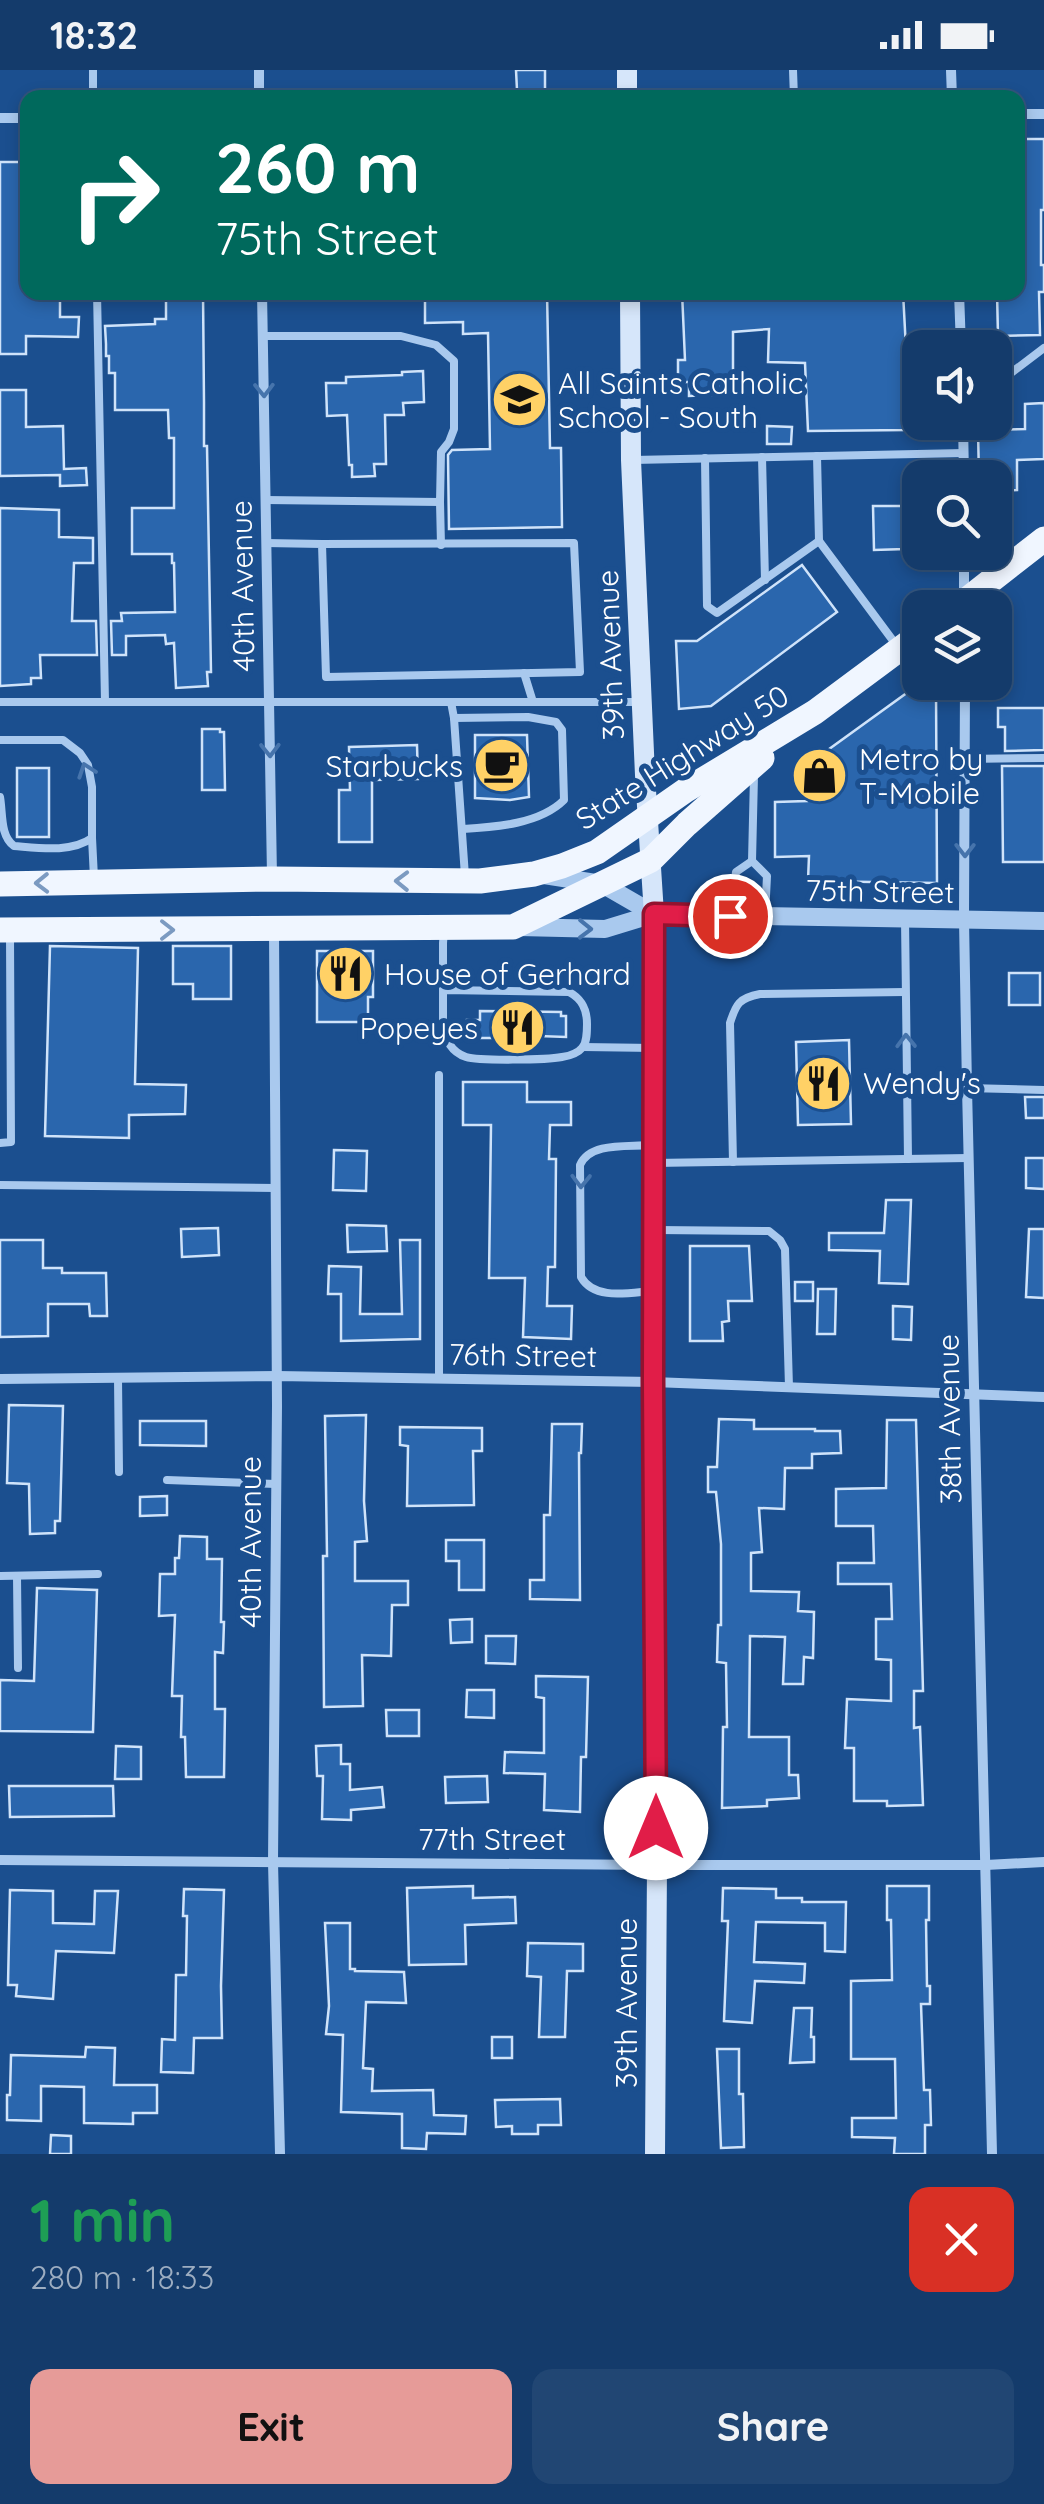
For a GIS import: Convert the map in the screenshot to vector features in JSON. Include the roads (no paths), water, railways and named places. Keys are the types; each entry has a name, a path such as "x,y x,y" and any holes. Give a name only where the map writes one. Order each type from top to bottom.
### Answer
{"main road":[{"name":"39th Avenue","path":"630,300 631,460 654,914 655,2154"},
{"path":"981,590 1044,538"},
{"path":"815,712 902,648"},
{"name":"State Highway 50","path":"5,930 513,927 651,860 815,712"},
{"name":"State Highway 50","path":"0,884 272,879 465,882 534,874 597,852 686,790 815,712"}],"street":[{"name":"40th Avenue","path":"262,300 272,879"},
{"path":"959,300 960,330"},
{"path":"964,440 964,460"},
{"name":"38th Avenue","path":"965,700 968,1158 992,2154"},
{"name":"75th Street","path":"534,874 602,884 654,914"},
{"name":"75th Street","path":"513,927 605,929 654,914 1044,921"},
{"name":"40th Avenue","path":"274,930 277,1376 273,1862 280,2154"},
{"name":"76th Street","path":"0,1379 277,1376 653,1382 1044,1397"},
{"name":"77th Street","path":"0,1860 657,1865 1044,1862"}],"lane":[{"path":"97,300 105,702"},
{"path":"263,336 401,336 436,345 454,360 454,428 441,452 441,544"},
{"path":"1012,372 1044,348"},
{"path":"631,460 964,453"},
{"path":"817,456 819,542 902,633"},
{"path":"762,457 765,580"},
{"path":"705,458 706,606 718,613 819,542"},
{"path":"265,500 440,502"},
{"path":"266,542 574,543 580,672 326,678 322,544"},
{"path":"524,673 533,702"},
{"path":"352,677 352,701"},
{"path":"0,702 643,702"},
{"path":"451,702 465,882"},
{"path":"463,829 516,823 556,808 564,800 562,730 556,722 556,702"},
{"path":"454,718 556,722"},
{"path":"0,740 62,740 80,753 88,766 92,787 94,882"},
{"path":"965,758 1044,758"},
{"path":"754,765 752,862 766,876 764,916"},
{"path":"0,797 3,829 7,841 14,846 69,847 92,838"},
{"path":"730,916 736,872 752,862"},
{"path":"905,919 908,1159"},
{"path":"443,990 569,992 578,996 587,1014 587,1036 583,1047 560,1058 466,1057 454,1050 443,1027 443,990 444,928"},
{"path":"0,1143 11,1142 5,1052 5,930"},
{"path":"733,1162 730,1023 736,1006 747,996 760,994 905,992"},
{"path":"583,1047 654,1048"},
{"path":"439,1076 439,1379"},
{"path":"967,1088 1044,1090"},
{"path":"654,1291 599,1292 587,1288 580,1277 580,1165 585,1155 596,1150 733,1162 968,1158"},
{"path":"0,1185 276,1188"},
{"path":"654,1230 769,1232 780,1240 785,1249 789,1388"},
{"path":"118,1378 119,1472"},
{"path":"167,1480 276,1484"},
{"path":"0,1576 98,1574"},
{"path":"17,1576 18,1668"}],"place":[{"name":"All Saints Catholic School - South","path":"519,400"},
{"name":"Starbucks","path":"502,766"},
{"name":"Metro by T-Mobile","path":"820,776"},
{"name":"House of Gerhard","path":"345,974"},
{"name":"Popeyes","path":"517,1028"},
{"name":"Wendy's","path":"824,1083"}]}
